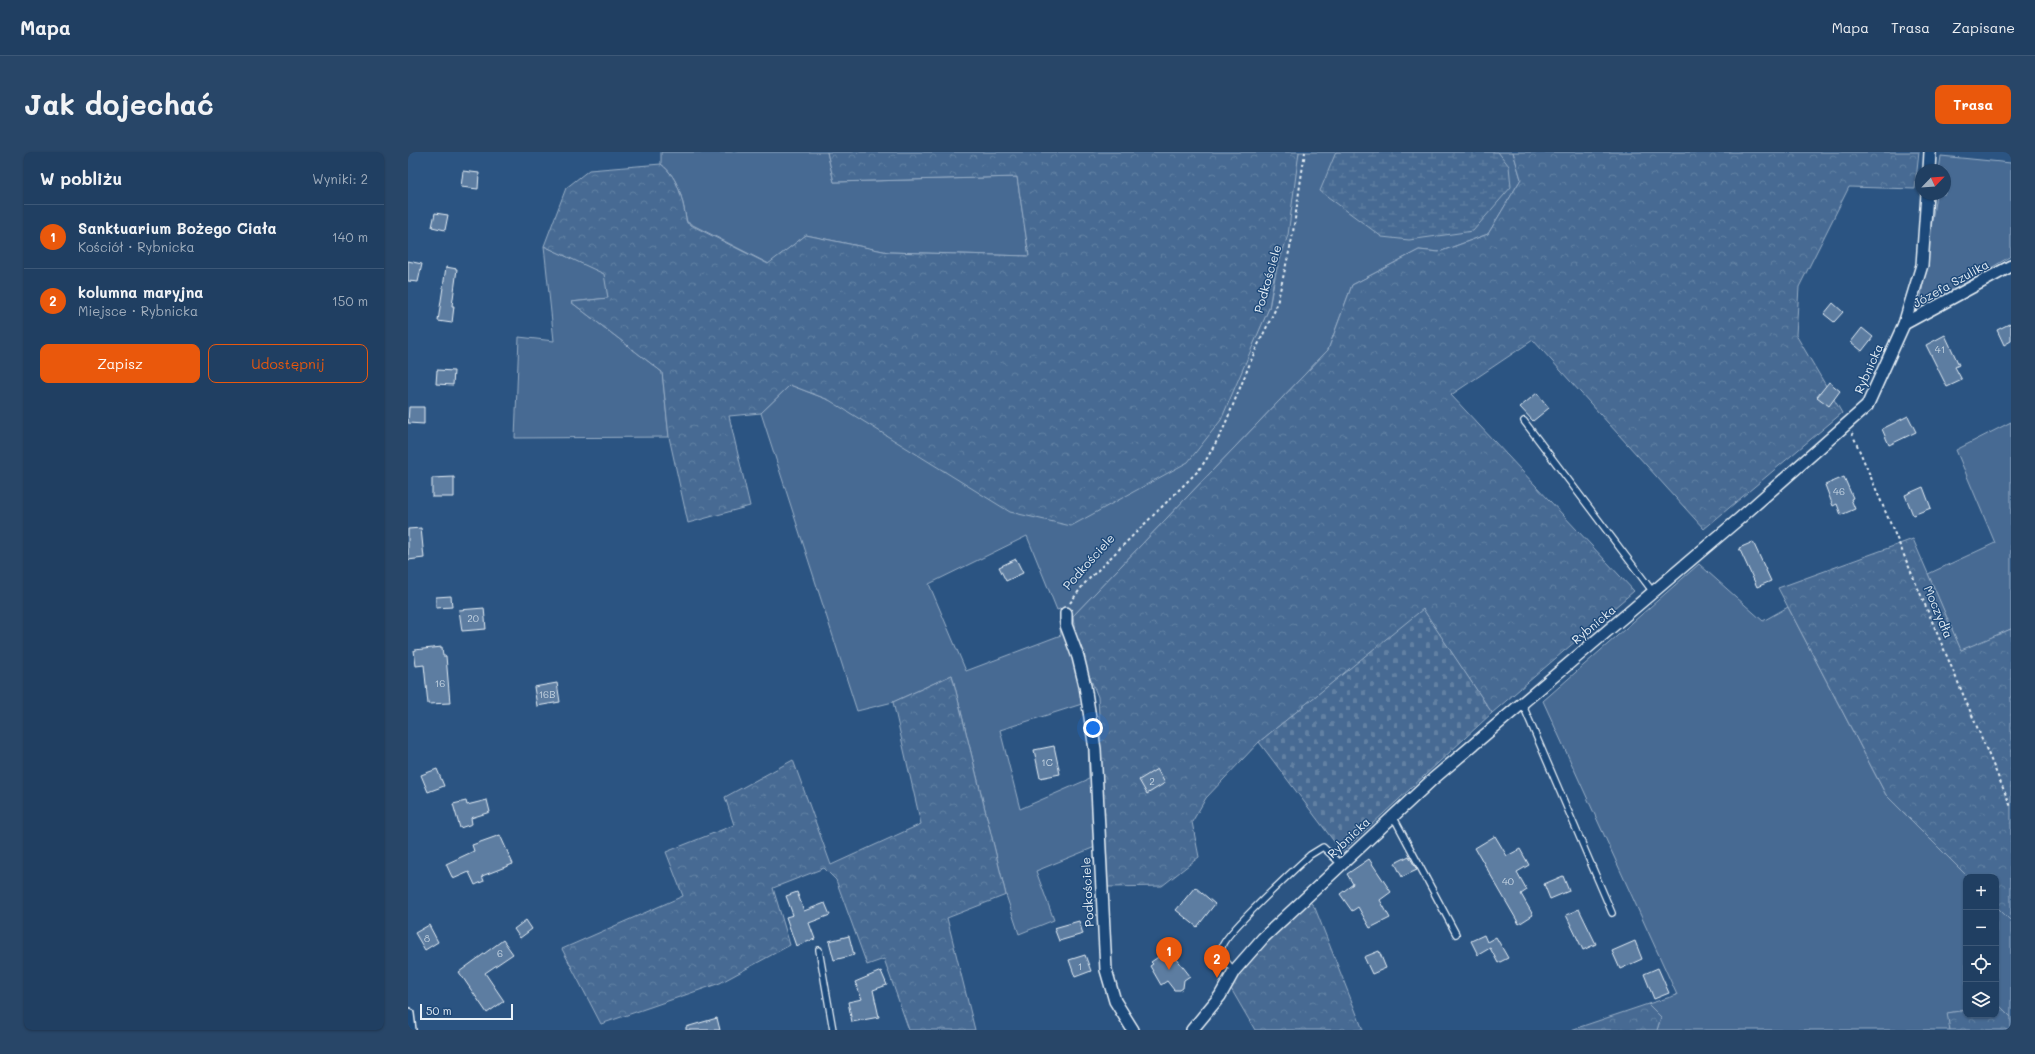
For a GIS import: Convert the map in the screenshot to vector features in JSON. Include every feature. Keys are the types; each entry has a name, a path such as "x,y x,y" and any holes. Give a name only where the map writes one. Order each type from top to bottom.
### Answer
{"street":[{"path":"1929,164 1930,152"},
{"name":"Rybnicka","path":"1192,1030 1220,996 1234,971 1263,938 1433,778 1653,592 1867,406 1904,324 1922,265 1927,200"},
{"name":"Józefa Szulika","path":"1904,324 2011,266"},
{"name":"Podkościele","path":"1066,613 1066,625 1078,657 1085,686 1095,750 1097,819 1106,970 1115,1001 1133,1030"},
{"path":"408,1014 410,1030"}],"lane":[{"path":"1524,421 1653,592"},
{"path":"1522,703 1612,913"},
{"path":"1393,816 1456,934"},
{"path":"1234,971 1222,954 1222,945 1236,928 1310,855 1318,849 1323,847 1328,850 1341,864"},
{"path":"819,950 833,1030"}],"path":[{"name":"Podkościele","path":"1066,613 1076,593 1084,584 1198,471 1222,432 1255,351 1276,308 1292,239 1305,152"},
{"name":"Moczydła","path":"1848,423 2011,808"}],"green space":[{"path":"661,152 827,152 834,182 1017,177 1029,256 888,252 806,235 769,264 687,222 682,198 676,183 661,164"},
{"path":"827,152 1299,152 1288,235 1274,278 1269,308 1221,420 1188,462 1071,526 1010,512 829,400 790,385 761,413 729,416 750,506 688,523 669,437 662,372 571,302 608,298 604,274 544,246 566,188 589,170 661,164 676,183 682,198 687,223 768,264 806,235 888,252 1029,256 1017,177 834,182"},
{"path":"1299,152 1513,152 1521,179 1488,234 1439,252 1419,250 1352,285 1328,350 1073,616 1063,608 1057,610 1027,536 929,584 966,671 1061,635 1059,622 1069,640 1076,661 1085,703 1000,730 1020,809 1089,779 1088,738 1092,752 1095,847 1036,871 1054,920 1019,934 1006,895 952,675 893,702 857,711 761,413 790,385 829,400 1248,355 1269,308"},
{"path":"1336,152 1498,152 1509,166 1511,187 1473,231 1409,240 1382,237 1320,191"},
{"path":"1513,152 1919,152 1918,164 1915,164 1915,189 1849,187 1799,287 1796,335 1842,413 1704,529 1533,340 1451,395 1634,591 1492,713 1423,610 1259,742 1206,798 1192,822 1199,857 1162,886 1108,887 1098,697 1076,644 1073,616 1328,350 1352,285 1419,250 1439,252 1488,234 1521,179"},
{"path":"1941,156 2011,163 2011,256 1919,311 1935,200 1951,200 1951,164 1940,164"},
{"path":"544,246 605,274 608,298 571,302 662,372 669,437 515,438 519,337 554,341"},
{"path":"2011,422 2011,629 1961,651 1928,574 1995,543 1956,450"},
{"path":"1913,539 1961,650 2011,629 2011,921 1999,909 1999,874 1965,874 1886,795 1778,588"},
{"path":"1699,564 1763,621 1788,607 1886,795 1965,874 1963,874 1963,1010 1948,1013 1950,1030 1657,1030 1661,1017 1648,1004 1677,995 1543,701"},
{"path":"1423,609 1492,713 1342,852 1259,742"},
{"path":"952,675 1006,895 947,918 975,1030 909,1030 884,959 867,965 836,880 824,868 773,888 790,945 720,983 601,1024 562,949 683,896 666,852 734,825 725,797 793,760 831,865 921,824 893,702"},
{"path":"1307,898 1315,908 1363,1030 1255,1030 1230,987 1236,973"},
{"path":"1999,909 2011,921 2011,1017 1999,1007"},
{"path":"1648,1004 1661,1017 1657,1030 1571,1030"},
{"path":"1999,1005 2011,1017 2011,1030 1950,1030 1947,1013 1963,1010 1963,1018 1999,1018"}],"building":[{"path":"463,171 479,173 478,189 461,187"},
{"path":"435,213 448,215 445,230 432,227"},
{"path":"408,261 422,264 418,282 408,281"},
{"path":"446,267 457,269 452,306 454,306 452,323 438,321"},
{"path":"1833,303 1843,312 1834,322 1824,314"},
{"path":"2011,323 2011,341 2004,345 1997,330"},
{"path":"1862,328 1873,337 1862,351 1851,342"},
{"path":"1945,335 1959,365 1955,367 1962,380 1947,387 1926,345"},
{"path":"437,370 454,371 453,385 436,384"},
{"path":"1829,382 1840,391 1829,406 1817,397"},
{"path":"1537,393 1549,408 1533,421 1520,407"},
{"path":"409,407 424,407 424,424 408,423"},
{"path":"1908,416 1916,432 1889,445 1882,429"},
{"path":"454,477 454,497 432,497 432,478"},
{"path":"1844,477 1853,498 1851,499 1855,509 1841,515 1837,504 1833,506 1825,485"},
{"path":"1923,487 1931,508 1913,515 1905,495"},
{"path":"421,528 424,558 408,560 408,529"},
{"path":"1753,542 1771,581 1757,587 1739,548"},
{"path":"1016,559 1023,573 1006,581 999,567"},
{"path":"451,596 452,607 436,608 436,597"},
{"path":"484,608 486,629 462,631 459,610"},
{"path":"442,647 443,656 446,656 450,703 428,704 424,665 416,666 414,650"},
{"path":"557,683 560,702 537,706 534,687"},
{"path":"1054,746 1060,774 1040,778 1034,750"},
{"path":"437,769 444,786 428,792 421,775"},
{"path":"1157,769 1165,783 1147,794 1139,780"},
{"path":"487,800 490,812 471,818 472,824 460,828 453,804 466,801 467,805"},
{"path":"500,835 513,864 482,876 484,881 475,885 469,872 453,879 446,864 474,851 472,845"},
{"path":"1495,836 1507,856 1520,849 1529,865 1517,872 1527,890 1521,894 1533,915 1519,924 1475,848"},
{"path":"1409,856 1417,870 1402,877 1395,863"},
{"path":"1369,859 1391,892 1380,900 1390,918 1370,928 1358,907 1352,911 1340,894 1353,884 1347,874"},
{"path":"1563,876 1569,891 1550,899 1544,884"},
{"path":"1195,887 1215,904 1197,927 1176,910"},
{"path":"797,892 804,911 825,903 830,915 809,923 815,939 796,946 786,917 793,915 786,896"},
{"path":"1579,909 1596,944 1583,950 1566,915"},
{"path":"526,920 532,929 520,938 514,929"},
{"path":"1079,921 1083,934 1059,941 1054,928"},
{"path":"429,925 438,942 425,950 415,933"},
{"path":"1484,935 1487,942 1496,937 1508,958 1498,963 1490,948 1478,955 1471,941"},
{"path":"849,936 854,955 834,960 829,941"},
{"path":"503,940 513,954 485,973 504,1001 487,1013 459,972"},
{"path":"1635,941 1642,959 1620,969 1612,951"},
{"path":"1167,951 1174,960 1176,958 1190,976 1184,980 1183,988 1180,990 1174,990 1167,981 1161,985 1150,966 1153,964 1151,962"},
{"path":"1379,951 1386,968 1372,974 1364,957"},
{"path":"1085,955 1091,971 1075,977 1069,960"},
{"path":"1658,968 1669,993 1654,999 1644,974"},
{"path":"881,971 887,985 873,990 879,1017 852,1022 848,1002 862,999 855,982"},
{"path":"717,1018 720,1030 686,1030 686,1027"}],"place":[{"name":"Sanktuarium Bożego Ciała","path":"1169,970"},
{"name":"kolumna maryjna","path":"1217,978"}]}
